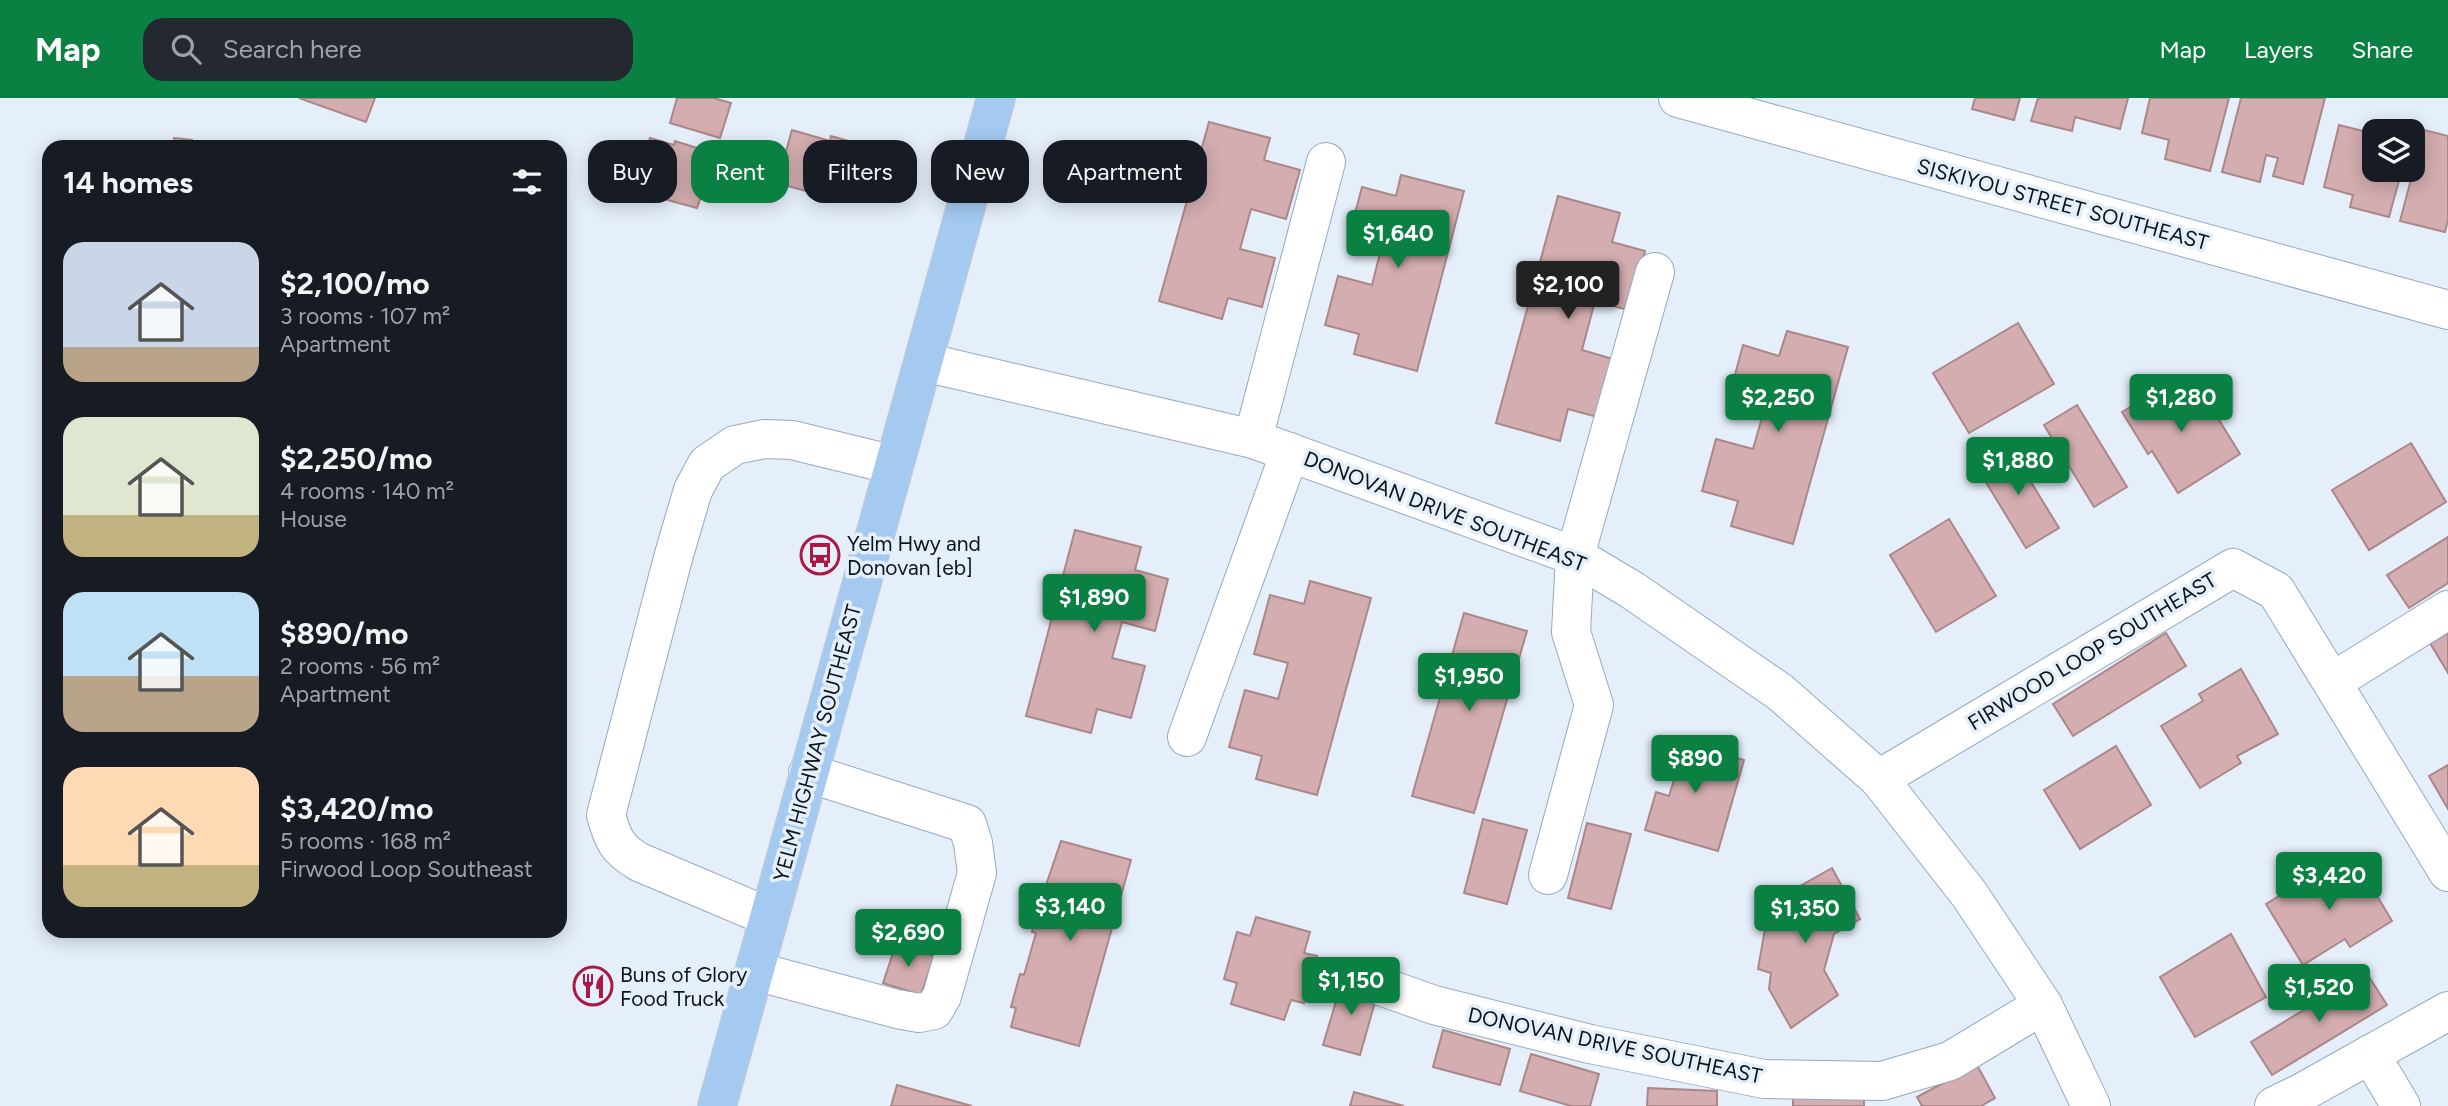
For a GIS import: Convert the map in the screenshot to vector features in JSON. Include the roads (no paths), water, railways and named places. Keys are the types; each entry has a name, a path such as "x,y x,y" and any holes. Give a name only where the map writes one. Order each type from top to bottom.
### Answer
{"main road":[{"name":"YELM HIGHWAY SOUTHEAST","path":"717,1106 996,98"}],"street":[{"name":"SISKIYOU STREET SOUTHEAST","path":"1678,98 2448,310"},
{"path":"1253,439 1326,162"},
{"path":"1548,875 1594,705 1571,632 1575,556 1655,272"},
{"name":"DONOVAN DRIVE SOUTHEAST","path":"924,362 1253,439 1575,556 1632,590 1780,692 1878,779 1969,894 2043,1005 2091,1106"},
{"path":"769,917 639,862 624,853 612,837 607,815 673,558 693,490 707,464 735,446 764,439 792,440 894,465"},
{"path":"1187,737 1290,452"},
{"name":"FIRWOOD LOOP SOUTHEAST","path":"1878,779 2233,568 2276,591 2448,872"},
{"path":"2332,682 2448,610"},
{"path":"754,971 897,1009 919,1013 934,1010 942,996 977,873 967,824 808,773"},
{"name":"DONOVAN DRIVE SOUTHEAST","path":"1383,988 1434,1005 1590,1044 1764,1079 1881,1082 1950,1061 2043,1005"},
{"path":"2274,1106 2448,1011"},
{"path":"2370,1054 2401,1106"}],"place":[{"name":"Yelm Hwy and Donovan [eb]","path":"820,555"},
{"name":"Buns of Glory Food Truck","path":"593,986"}]}
